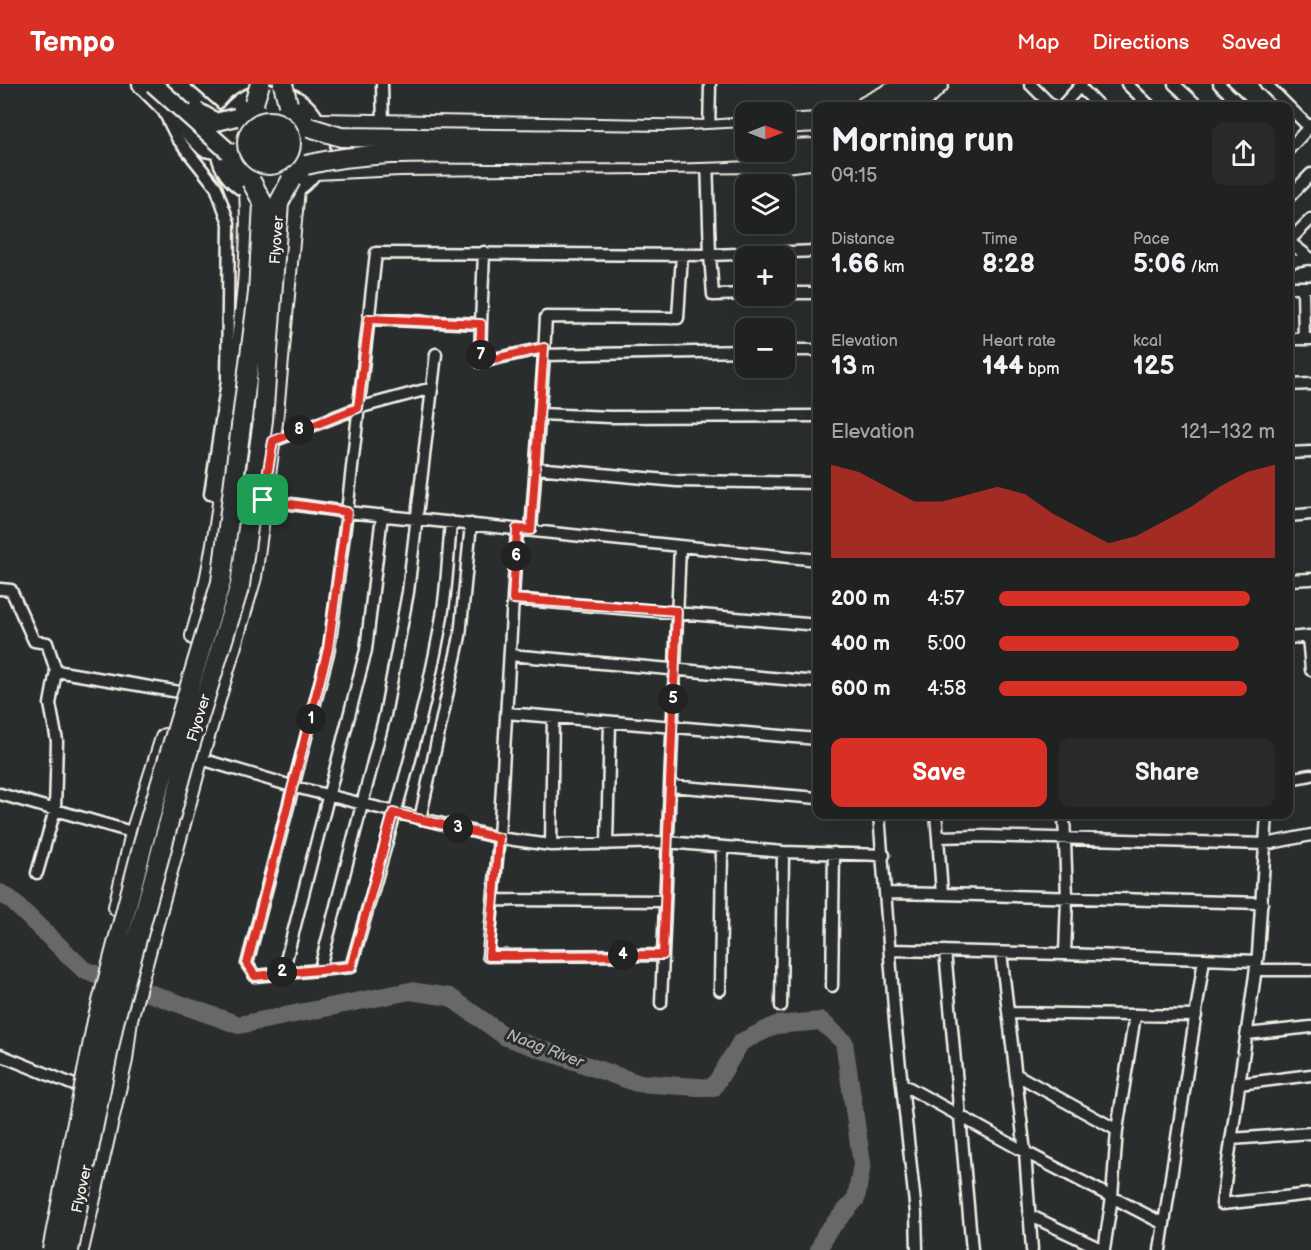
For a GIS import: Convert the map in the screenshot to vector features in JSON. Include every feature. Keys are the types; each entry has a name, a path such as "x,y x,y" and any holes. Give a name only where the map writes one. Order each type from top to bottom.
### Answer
{"highway":[{"path":"217,150 227,139 232,115 260,84"},
{"path":"873,102 907,84"},
{"path":"902,102 920,84"},
{"path":"921,102 939,84"},
{"path":"936,102 954,84"},
{"path":"249,95 277,101 289,93 304,117 313,125 341,137 669,141 735,138"},
{"path":"795,123 813,122"},
{"path":"313,125 735,129"},
{"path":"310,168 313,125"},
{"path":"795,135 813,134"},
{"path":"795,149 813,148"},
{"name":"Flyover","path":"50,1250 97,1021 148,825 221,582 249,376 258,293 263,203 217,150"},
{"path":"310,168 341,157 425,154 735,152"},
{"path":"310,168 707,165 785,163 813,160"},
{"name":"Flyover","path":"69,1250 114,1023 184,767 240,585 263,420 279,203 310,168"},
{"path":"50,1250 93,1010 135,833 202,613 224,496 251,230 250,186 293,185 263,500 252,577 199,757 128,1019 123,1060 79,1250"},
{"path":"244,309 282,312"},
{"path":"93,1010 128,1019"}],"main road":[{"path":"141,84 217,150"},
{"path":"153,84 217,150 251,230"},
{"path":"168,84 199,113 216,122 232,115"},
{"path":"176,84 214,117 232,115"}],"street":[{"path":"382,84 382,124"},
{"path":"710,84 707,165 713,295 735,294"},
{"path":"1029,84 1048,102"},
{"path":"1127,84 1146,102"},
{"path":"1174,84 1193,102"},
{"path":"1219,84 1238,102"},
{"path":"1266,84 1285,102"},
{"path":"1066,102 1081,86 1095,102"},
{"path":"159,102 177,138 216,188 229,223 227,381 210,494 347,512 813,559"},
{"path":"1293,110 1310,126 1293,145"},
{"path":"1293,193 1311,174"},
{"path":"1293,238 1311,219"},
{"path":"1293,245 1310,259"},
{"path":"451,522 442,620 417,738 393,813 351,967 320,968 255,976 247,964 295,787 328,649 347,512 376,253 710,255 813,251"},
{"path":"484,252 480,362 544,351 735,351"},
{"path":"531,530 546,317 678,318 682,255"},
{"path":"1293,261 1310,259"},
{"path":"1307,287 1308,339"},
{"path":"795,293 813,293"},
{"path":"369,319 481,324"},
{"path":"795,350 813,350"},
{"path":"320,968 387,704 408,592 436,354"},
{"path":"1293,385 1311,384"},
{"path":"263,500 273,441 358,408 432,388"},
{"path":"540,414 610,417 813,416"},
{"path":"1293,453 1311,452"},
{"path":"536,468 677,481 813,483"},
{"path":"1293,516 1311,514"},
{"path":"283,972 366,650 382,515"},
{"path":"420,819 460,636 471,524"},
{"path":"517,529 499,838 489,956 663,955"},
{"path":"661,1003 680,546"},
{"path":"1293,580 1311,579"},
{"path":"0,589 11,590 34,641 47,643 56,671 50,704 57,741 56,810 37,873"},
{"path":"513,599 677,611 813,625"},
{"path":"1293,638 1310,636 1311,670"},
{"path":"510,655 813,682"},
{"path":"56,671 179,692"},
{"path":"506,713 813,739"},
{"path":"551,845 553,717"},
{"path":"607,844 610,722"},
{"path":"160,755 199,757 295,787 499,838 551,845 667,842 783,852 884,855"},
{"path":"1293,778 1311,774"},
{"path":"670,786 813,798"},
{"path":"0,794 135,833"},
{"path":"880,819 902,1084 916,1213 917,1250"},
{"path":"936,819 942,894"},
{"path":"1064,819 1067,897 1065,954"},
{"path":"1267,819 1257,965 1222,1204 1311,1194"},
{"path":"938,837 1266,844 1311,835"},
{"path":"720,990 722,847"},
{"path":"781,1006 783,852"},
{"path":"832,986 834,853"},
{"path":"886,893 1262,903"},
{"path":"494,900 665,901"},
{"path":"891,950 1204,959 1311,970"},
{"path":"945,951 972,1250"},
{"path":"1001,953 1026,1152 1032,1250"},
{"path":"1160,1250 1204,959"},
{"path":"1009,1013 1196,1016"},
{"path":"1029,1215 1103,1250 1112,1197 1117,1130 1135,1015"},
{"path":"1247,1034 1311,1027"},
{"path":"0,1055 79,1087"},
{"path":"1017,1075 1117,1130"},
{"path":"1239,1084 1311,1075"},
{"path":"902,1084 1164,1224"},
{"path":"1231,1139 1311,1133"}],"waterway":[{"name":"Naag River","path":"0,893 10,899 84,970 239,1025 410,991 450,997 506,1037 637,1083 713,1088 741,1042 776,1025 821,1021 844,1042 862,1164 856,1199 826,1233 819,1250"}],"route":[{"path":"369,319 481,324 480,362 544,348 531,530 517,529 513,599 677,611 663,955 489,956 499,838 393,813 351,967 320,968 255,976 247,964 295,787 328,649 347,512 263,500 273,441 358,408 369,319"}]}
